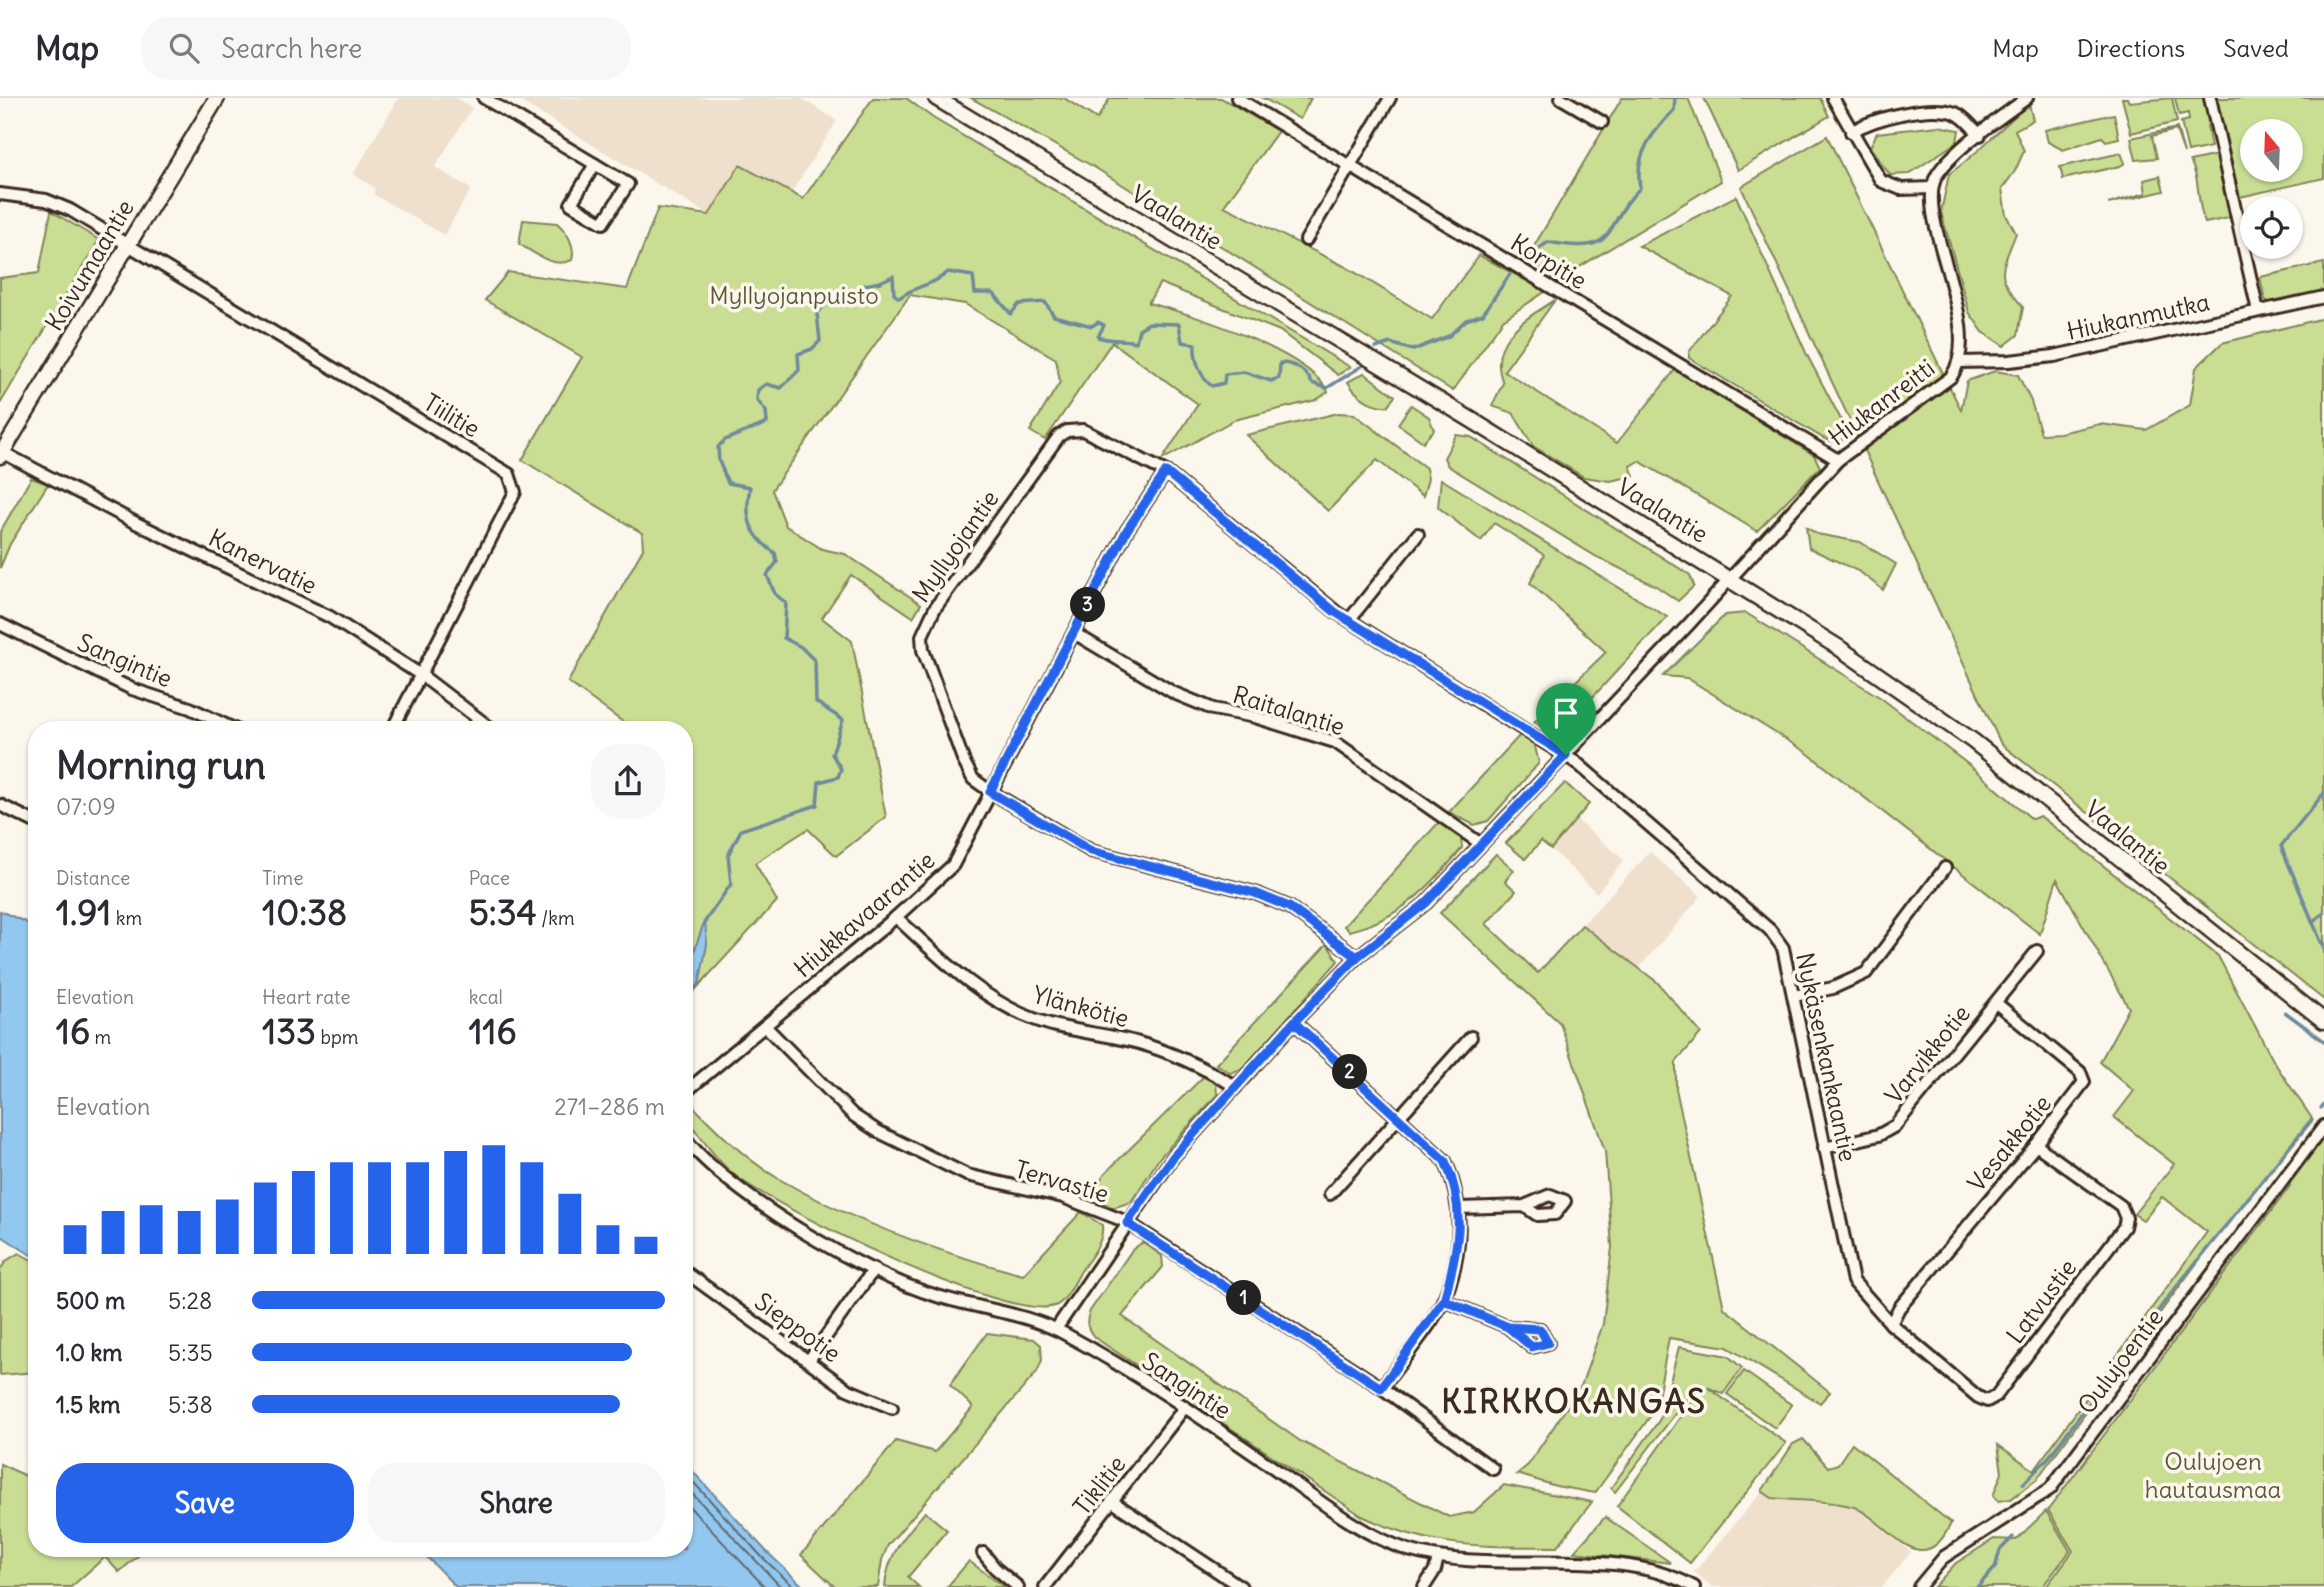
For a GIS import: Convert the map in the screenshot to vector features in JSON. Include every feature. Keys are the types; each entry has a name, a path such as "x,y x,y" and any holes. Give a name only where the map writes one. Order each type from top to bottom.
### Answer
{"street":[{"name":"Koivumaantie","path":"1,454 217,98"},
{"path":"484,98 595,164 628,184 603,223 571,204 595,164"},
{"name":"Vaalantie","path":"936,98 1732,578 1838,647 1973,741 2324,1021"},
{"name":"Korpitie","path":"1237,98 1838,460"},
{"path":"1306,240 1390,98"},
{"path":"1561,98 1602,122"},
{"path":"1833,98 1881,181 1900,189 1932,188 1944,166 2027,98"},
{"path":"2210,98 2258,311"},
{"path":"1852,132 1882,117 1940,111 1963,118 1980,135"},
{"name":"Hiukanreitti","path":"1056,1329 1173,1157 1294,1022 1357,957 1426,903 1732,578 1838,460 1945,383 1959,362 1959,321 1933,209 1932,188"},
{"name":"Tiilitie","path":"0,194 46,200 71,210 509,474 515,492 397,721"},
{"name":"Hiukanmutka","path":"1959,362 2009,361 2054,356 2324,297"},
{"name":"Myllyojantie","path":"1349,620 1166,472 1083,430 1067,431 1059,436 934,608 922,636 923,650 964,762 973,779 990,792 1091,851 1242,889 1289,907 1357,957"},
{"name":"Kanervatie","path":"1,454 330,617 421,675 481,721"},
{"name":"Hiukkavaarantie","path":"693,1086 896,917 953,864 1127,530 1166,472"},
{"path":"1349,620 1418,534"},
{"name":"Nykäsenkankaantie","path":"1349,620 1566,755 1770,930 1783,948 1853,1281 1891,1324"},
{"name":"Sangintie","path":"0,624 132,689 216,721"},
{"name":"Raitalantie","path":"1074,633 1184,697 1213,709 1255,717 1335,742 1481,845"},
{"path":"0,805 28,819"},
{"path":"1794,996 1833,988 1866,973 1945,869"},
{"name":"Ylänkötie","path":"896,917 953,968 1006,1005 1032,1019 1137,1042 1172,1054 1236,1087"},
{"name":"Varvikkotie","path":"1824,1148 1880,1135 1895,1126 2037,950"},
{"name":"Vesakkotie","path":"1891,1324 1899,1308 2036,1144 2084,1082 2080,1072 1996,1003"},
{"path":"1294,1022 1399,1115 1445,1161 1454,1181 1459,1208 1454,1262 1444,1300 1381,1388"},
{"name":"Tervastie","path":"765,1026 853,1115 877,1131 967,1175 1063,1197 1127,1223 1381,1388 1493,1469"},
{"path":"1330,1194 1471,1037"},
{"name":"Oulujoentie","path":"1919,1587 1944,1557 2050,1489 2324,1126"},
{"name":"Latvustie","path":"1891,1324 1978,1397 1987,1401 1996,1396 2124,1227 2126,1218 2121,1206 2036,1144"},
{"name":"Sangintie","path":"693,1147 720,1176 793,1225 874,1269 937,1296 990,1308 1056,1329 1185,1407 1368,1534 1438,1557 1586,1562 1654,1571 1694,1587"},
{"path":"1459,1208 1524,1206"},
{"path":"809,1360 874,1269"},
{"name":"Sieppotie","path":"693,1277 847,1389 892,1408"},
{"path":"1444,1300 1508,1327"},
{"name":"Tiklitie","path":"1045,1587 1114,1502 1185,1407"},
{"path":"1114,1502 1241,1587"},
{"path":"983,1553 995,1568 1018,1587"},
{"path":"1424,1587 1435,1570 1438,1557"}],"shaded area":[{"path":"399,98 456,98 472,108 435,167 471,189 444,235 373,194 375,188 353,174"},
{"path":"526,98 801,98 837,121 791,193 740,165 709,215 523,103"},
{"path":"1576,819 1624,860 1597,893 1551,849"},
{"path":"1650,852 1701,896 1639,968 1582,925"},
{"path":"1762,1491 1772,1498 1855,1507 1911,1552 1882,1587 1713,1587 1694,1572"}],"green space":[{"name":"Myllyojanpuisto","path":"873,98 906,98 933,118 1350,367 1338,375 1280,331 1160,283 1148,303 1219,325 1274,349 1317,377 1328,392 1316,400 1234,420 1162,460 1198,404 1112,342 1045,440 1030,431 1060,382 1056,359 965,304 910,295 772,490 786,526 822,549 845,554 921,604 913,617 851,575 822,618 852,641 886,817 836,856 808,829 755,863 777,901 693,992 699,984 707,944 704,922 693,954 693,721 622,721 568,682 643,549 642,533 522,460 582,357 485,300 508,272 627,289 658,208 709,215 740,165 803,199"},
{"path":"971,98 1064,98 1097,119 1110,98 1221,98 1278,131 1224,206 1346,267 1432,319 1479,255 1546,291 1503,320 1453,391 1094,167"},
{"path":"1263,98 1311,98 1300,119"},
{"path":"1622,98 1688,98 1721,181 1558,280 1527,258"},
{"path":"1704,98 1820,98 1829,116 1738,170"},
{"path":"2122,98 2127,98 2129,102 2172,98 2177,122 2131,133"},
{"path":"2175,98 2206,98 2212,122 2207,126 2211,147 2188,152 2181,122 2189,120 2188,113 2179,115"},
{"path":"2216,98 2324,98 2324,178 2240,197"},
{"path":"2029,104 2033,120 2015,130 2024,151 2015,171 2002,189 2006,215 2016,233 2004,265 2004,279 2023,307 2018,335 2004,346 1983,332 1969,312 1941,212 1949,174"},
{"path":"2114,114 2119,138 2106,141 2102,137 2063,150 2048,142 2045,130"},
{"path":"1938,126 1959,130 1957,142 1909,174 1890,175 1870,147 1877,133"},
{"path":"2177,128 2184,153 2176,130 2152,136 2157,158 2136,160 2131,138"},
{"path":"1827,136 1961,410 1967,381 1995,371 2018,375 2031,401 2041,434 2060,433 2100,424 2146,430 2190,405 2196,368 2222,343 2324,318 2324,1000 2001,744 1741,187"},
{"path":"2121,153 2125,163 2120,166 2063,179 2060,167"},
{"path":"2218,155 2232,213 2228,218 2205,223 2196,175 2190,161"},
{"path":"2160,176 2164,191 2108,204 2146,193 2144,180"},
{"path":"1736,196 1807,355 1847,431 1840,444 1823,438 1689,358 1689,352 1732,296 1639,246"},
{"path":"51,211 99,240 0,404 0,278 39,273"},
{"path":"523,220 557,223 570,240 572,260 558,263 551,261 519,244"},
{"path":"2324,263 2324,293 2273,304 2265,300 2260,277"},
{"path":"1555,300 1504,371 1617,443 1675,370 1814,455 1820,467 1757,531 1639,461 1630,466 1634,476 1610,481 1584,477 1533,446 1513,413 1492,406 1503,383 1499,368 1504,343 1521,324"},
{"path":"1364,373 1395,396 1388,406 1370,403 1351,387 1348,382"},
{"path":"1411,405 1429,417 1434,430 1423,442 1398,424"},
{"path":"1338,413 1354,414 1426,468 1428,479 1423,496 1377,460 1328,511 1246,435"},
{"path":"1456,435 1471,437 1690,575 1694,586 1678,601 1656,586 1597,557 1448,466 1444,458"},
{"path":"31,478 48,484 10,544 0,568 0,532"},
{"path":"1441,479 1667,617 1564,728 1548,730 1534,722 1606,652 1530,583 1544,555 1494,523 1481,541 1438,507"},
{"path":"1806,527 1817,534 1860,542 1896,564 1883,590 1860,572 1809,548"},
{"path":"1746,613 1881,698 1969,765 2032,819 2040,816 2218,956 2274,1062 2313,1120 2220,1232 2036,1480 2011,1499 1998,1501 1993,1496 2002,1473 1998,1445 2034,1470 2207,1232 2162,1197 2143,1220 2134,1214 2174,1164 2114,1117 2134,1091 2100,1062 2129,1008 2057,879 2040,934 1806,752 1687,678 1663,676 1725,615"},
{"path":"1520,735 1534,743 1539,763 1488,821 1474,825 1449,812"},
{"path":"1565,783 1589,804 1551,849 1541,841 1525,859 1506,843"},
{"path":"1439,822 1461,838 1462,848 1413,900 1384,918 1349,931 1344,926"},
{"path":"1496,854 1514,870 1505,881 1516,891 1486,924 1538,973 1582,925 1657,982 1701,1033 1676,1062 1676,1089 1724,1308 1830,1392 1820,1403 1727,1347 1669,1338 1658,1397 1649,1418 1595,1493 1556,1486 1517,1474 1528,1465 1581,1386 1603,1324 1612,1247 1605,1151 1560,1023 1440,913"},
{"path":"1327,944 1338,961 1243,1068 1231,1073 1216,1064"},
{"path":"1205,1075 1216,1082 1217,1095 1160,1157 1131,1202 1113,1208 1091,1196 1104,1174"},
{"path":"693,1106 720,1133 766,1171 808,1195 898,1235 1023,1275 1081,1212 1102,1225 1101,1238 1061,1303 1032,1307 993,1298 946,1281 841,1235 756,1189 732,1173 693,1127"},
{"name":"Oulujoen hautausmaa","path":"2324,1134 2324,1587 2046,1587 2073,1551 2048,1510 2290,1186 2289,1181"},
{"path":"1143,1242 1162,1256 1163,1267 1122,1316 1300,1441 1449,1517 1474,1512 1504,1485 1592,1502 1557,1547 1458,1544 1411,1535 1362,1516 1094,1337 1088,1325 1090,1311 1132,1250"},
{"path":"19,1253 28,1258 28,1373 0,1375 0,1270 6,1261"},
{"path":"987,1333 1034,1339 1041,1345 1042,1360 1037,1372 888,1545 882,1560 878,1587 835,1587 801,1555 896,1441 935,1452 973,1407 950,1385"},
{"path":"1679,1347 1728,1356 1742,1368 1723,1394 1707,1387 1786,1443 1690,1563 1617,1506 1703,1385 1699,1383 1615,1492 1611,1488 1660,1419"},
{"path":"1744,1371 1792,1405 1775,1428 1727,1394"},
{"path":"1803,1439 1828,1467 1838,1464 1852,1443 1951,1523 1940,1541 1928,1549 1916,1549 1904,1544 1854,1507 1772,1498 1762,1491 1793,1444"},
{"path":"0,1464 28,1477 28,1557 105,1557 71,1587 0,1587"},
{"path":"2046,1511 2070,1551 2042,1587 1934,1587 1956,1563 1994,1539 2016,1540"},
{"path":"925,1512 947,1530 908,1577 919,1587 885,1587 893,1555"},
{"path":"1605,1517 1671,1563 1574,1552"},
{"path":"105,1557 137,1557 119,1572"},
{"path":"969,1561 1004,1587 947,1587"}],"water":[{"path":"0,911 28,923 28,1253 0,1235"},
{"path":"705,920 707,944 699,984 693,989 693,955"},
{"path":"693,1472 767,1552 804,1587 456,1587 427,1557 693,1557"}],"waterway":[{"path":"1523,261 1548,242 1588,245 1607,235 1640,188 1642,154 1652,136 1674,110 1675,98"},
{"path":"704,923 731,884 728,855 741,830 817,805 819,782 838,777 841,769 832,754 843,720 816,702 815,661 801,647 784,638 786,603 775,594 767,575 777,562 775,553 759,539 750,524 750,487 728,483 719,461 718,447 725,440 767,423 766,411 757,400 758,390 766,384 781,388 799,370 798,354 812,349 820,341 817,313 825,305 846,301 860,286 893,276 894,294 899,298 948,272 973,276 975,293 993,293 1011,314 1019,304 1045,302 1054,316 1092,326 1098,322 1104,325 1098,337 1102,338 1136,342 1139,329 1149,323 1179,324 1182,342 1195,344 1199,367 1212,386 1224,383 1225,374 1244,372 1271,381 1279,378 1280,363 1299,368 1312,383 1327,388 1362,366"},
{"path":"1376,348 1390,343 1413,350 1449,336 1466,320 1483,314 1510,274"},
{"path":"2324,793 2281,846 2324,949"},
{"path":"2313,921 2324,913"},
{"path":"2285,1012 2324,1041"},
{"path":"2321,1108 2324,1104"},
{"path":"2023,1484 2049,1457 2169,1296 2311,1120"},
{"path":"1977,1587 1995,1568 2000,1550 2013,1537"}],"district":[{"name":"KIRKKOKANGAS","path":"1574,1401"}],"route":[{"path":"1566,755 1335,612 1166,472 1127,530 990,792 1091,851 1255,893 1289,907 1357,957 1294,1022 1399,1115 1445,1161 1454,1181 1459,1208 1454,1262 1444,1300 1508,1327 1540,1329 1546,1335 1548,1343 1532,1347 1520,1340 1508,1327 1444,1300 1381,1388 1127,1223 1173,1157 1294,1022 1357,957 1426,903 1566,755"}]}
